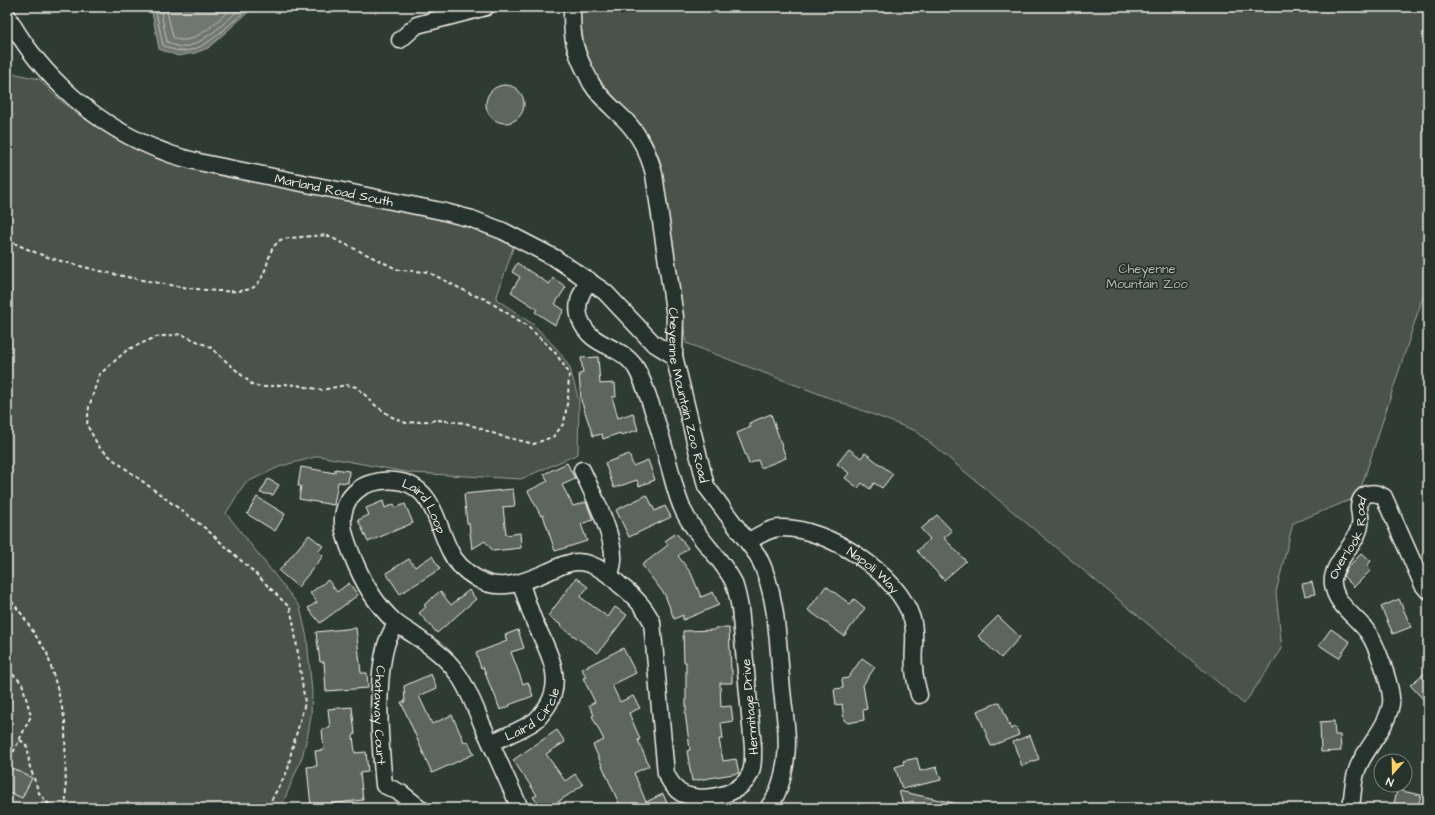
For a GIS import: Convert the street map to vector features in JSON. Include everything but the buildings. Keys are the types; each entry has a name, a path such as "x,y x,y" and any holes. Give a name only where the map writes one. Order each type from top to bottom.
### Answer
{"street":[{"path":"400,40 417,25 486,7"},
{"name":"Cheyenne Mountain Zoo Road","path":"572,7 573,31 577,52 592,84 606,102 637,134 645,147 651,162 675,317 674,356 706,486 748,542 765,569 770,586 778,647 786,736 786,756 784,774 778,790 768,808"},
{"name":"Marland Road South","path":"7,15 17,34 33,56 50,76 72,97 119,130 145,144 164,152 203,163 441,211 472,219 503,230 555,258 589,280 605,292 654,343 674,356"},
{"name":"Hermitage Drive","path":"521,584 566,564 577,562 586,563 597,567 610,575 639,602 652,622 663,761 666,774 672,786 680,792 702,798 726,794 744,784 751,774 753,747 740,608 737,594 733,582 725,569 692,526 684,512 678,498 661,432 643,383 635,368 629,359 620,351 595,340 586,330 580,319 578,308 579,297 589,280"},
{"path":"582,470 600,510 612,546 613,559 610,575"},
{"name":"Laird Loop","path":"396,623 370,594 361,578 345,537 343,524 344,511 349,498 357,490 370,483 395,481 407,483 417,488 426,496 450,552 476,579 487,584 521,584"},
{"name":"Overlook Road","path":"1351,808 1355,777 1361,761 1377,737 1387,716 1391,703 1387,680 1377,647 1367,631 1344,608 1335,593 1332,584 1336,569 1355,537 1360,525 1359,505 1363,497 1370,493 1377,493 1384,497 1423,585 1428,591"},
{"name":"Napoli Way","path":"748,542 770,530 781,528 818,534 838,543 876,568 901,597 912,620 914,668 919,694"},
{"name":"Laird Circle","path":"491,743 525,727 536,720 544,712 554,691 556,679 553,665 533,618 521,584"},
{"path":"396,623 437,652 464,683 520,808"},
{"name":"Chataway Court","path":"396,623 386,644 381,672 380,730 384,785 401,793 420,808"}],"path":[{"path":"7,240 34,252 88,268 194,289 230,291 252,288 260,282 273,248 280,240 326,235 399,270 428,272 473,295 485,299 526,325 554,351 569,373 568,398 564,422 554,436 534,444 502,436 465,423 438,420 406,423 392,417 375,405 357,387 346,385 322,390 286,384 265,387 254,386 210,347 181,334 156,337 127,350 99,375 89,407 87,425 99,446 114,460 205,528 256,574 290,608 305,703 291,753 288,770 267,808"},
{"path":"7,594 47,653 58,692 65,721 66,808"},
{"path":"7,669 22,683 31,716 7,765"},
{"path":"20,740 24,742 28,748 29,764 39,793 52,808"}],"green space":[{"name":"Cheyenne Mountain Zoo","path":"580,7 1428,7 1428,281 1361,488 1355,498 1293,523 1276,592 1282,649 1244,704 916,431 686,343 660,160 653,143 646,132 608,92 595,74 586,52 580,18"},
{"path":"7,72 39,79 52,93 73,111 114,138 152,156 188,168 427,216 463,225 514,245 496,299 534,325 558,350 570,368 579,401 578,454 521,479 412,473 319,456 281,466 245,483 226,513 300,607 307,638 312,692 311,716 302,757 281,808 7,808"}],"water":[{"path":"151,7 254,7 208,48 195,53 178,56 159,49"}]}
